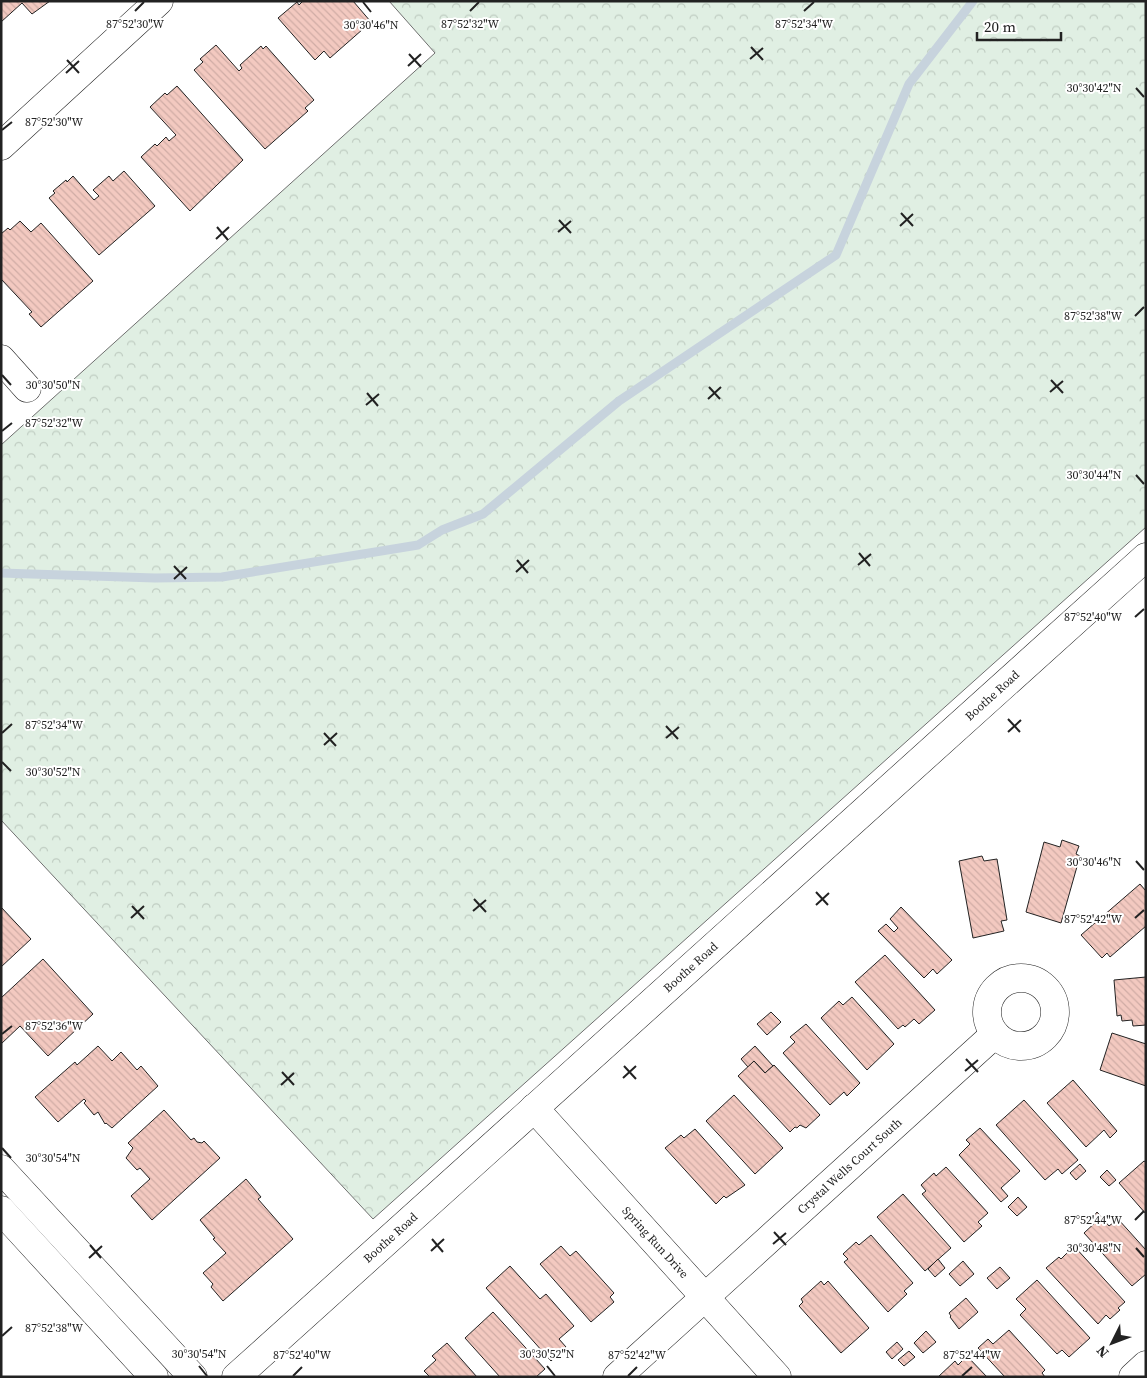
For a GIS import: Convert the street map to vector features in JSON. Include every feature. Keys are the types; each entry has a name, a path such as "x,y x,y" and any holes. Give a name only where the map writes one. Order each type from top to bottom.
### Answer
{"street":[{"path":"1,146 151,4"},
{"path":"1,359 27,388"},
{"name":"Boothe Road","path":"236,1377 1146,557"},
{"name":"Crystal Wells Court South","path":"617,1377 995,1034"},
{"name":"Spring Run Drive","path":"534,1108 777,1377"},
{"path":"1,1169 192,1377"},
{"path":"1,1210 154,1377"},
{"path":"1133,1377 1146,1365"}],"green space":[{"path":"389,1 1146,1 1146,527 373,1219 1,820 1,445 435,53"}],"building":[{"path":"1,1 50,1 32,14 22,3 1,22"},
{"path":"303,1 353,1 371,22 330,58 324,51 315,60 278,18 297,2 299,5"},
{"path":"216,45 239,71 242,68 240,65 261,46 263,49 266,46 314,100 305,108 308,111 265,149 194,70 203,62 200,59"},
{"path":"177,86 243,160 190,211 141,157 166,137 169,141 176,135 150,107 165,93 167,95"},
{"path":"124,171 155,206 99,255 49,198 55,193 53,191 73,176 94,200 99,196 93,190 109,176 113,181"},
{"path":"20,221 31,232 41,223 93,281 41,327 29,314 32,312 1,279 1,234 8,228 10,230"},
{"path":"1062,840 1079,846 1076,854 1080,856 1061,923 1026,912 1044,842 1060,847"},
{"path":"982,856 984,861 997,859 1007,920 1001,921 1004,931 973,938 959,861"},
{"path":"1140,884 1146,891 1146,926 1110,957 1107,953 1102,958 1081,935"},
{"path":"1,907 31,939 1,967"},
{"path":"901,907 952,960 937,974 933,969 924,978 878,931 886,924 894,932 898,928 890,919"},
{"path":"885,955 935,1010 919,1024 914,1019 905,1027 903,1025 898,1029 855,982"},
{"path":"43,959 93,1014 48,1056 20,1026 1,1044 1,998"},
{"path":"1146,977 1146,1025 1133,1026 1132,1020 1122,1021 1121,1015 1117,1016 1114,980"},
{"path":"852,997 894,1044 867,1070 821,1018 839,1001 843,1005"},
{"path":"771,1012 781,1022 767,1035 757,1024"},
{"path":"806,1024 860,1083 847,1096 844,1092 830,1105 783,1053 795,1042 790,1037"},
{"path":"1112,1033 1146,1044 1146,1086 1100,1070"},
{"path":"98,1046 112,1061 121,1052 137,1070 141,1066 158,1086 112,1128 105,1124 98,1112 94,1115 84,1103 86,1101 84,1099 58,1122 35,1097 75,1062 77,1065"},
{"path":"755,1046 773,1066 765,1073 754,1061 748,1067 741,1059"},
{"path":"754,1061 765,1073 774,1065 820,1115 806,1128 800,1125 790,1132 738,1076"},
{"path":"1073,1080 1117,1131 1110,1138 1104,1130 1086,1147 1047,1103"},
{"path":"734,1095 783,1148 755,1174 706,1121"},
{"path":"1024,1100 1078,1160 1062,1174 1058,1169 1045,1180 996,1125"},
{"path":"164,1110 191,1140 194,1138 197,1142 202,1143 204,1141 220,1158 152,1220 131,1196 150,1179 140,1168 137,1170 126,1158 133,1148 128,1143"},
{"path":"980,1128 1020,1171 1001,1188 1008,1196 1001,1202 959,1155 970,1144 966,1140"},
{"path":"695,1129 745,1185 726,1198 724,1196 716,1204 665,1148 681,1135 684,1138"},
{"path":"1144,1161 1146,1162 1146,1214 1119,1183"},
{"path":"1080,1164 1086,1171 1076,1180 1070,1173"},
{"path":"946,1167 988,1213 978,1222 982,1226 964,1242 922,1194 926,1191 921,1185 934,1173 936,1176"},
{"path":"1107,1170 1116,1180 1109,1186 1100,1177"},
{"path":"246,1179 261,1197 258,1199 293,1239 223,1301 211,1287 213,1284 203,1273 226,1253 213,1239 215,1238 200,1220"},
{"path":"903,1194 951,1248 925,1271 877,1217"},
{"path":"1018,1197 1027,1207 1017,1216 1008,1207"},
{"path":"1097,1212 1109,1226 1118,1219 1146,1250 1146,1274 1132,1286 1084,1233 1098,1220 1094,1216"},
{"path":"871,1235 913,1283 904,1291 907,1294 888,1312 844,1262 848,1259 843,1254 856,1242 859,1245"},
{"path":"561,1246 570,1256 576,1251 614,1293 610,1297 614,1302 591,1322 540,1264"},
{"path":"1074,1246 1125,1302 1118,1308 1120,1310 1110,1319 1106,1315 1098,1324 1046,1268 1059,1257 1061,1259"},
{"path":"938,1259 945,1268 935,1277 928,1269"},
{"path":"963,1261 974,1274 960,1286 949,1274"},
{"path":"510,1266 540,1299 546,1294 574,1326 559,1339 566,1347 551,1361 486,1288"},
{"path":"1000,1267 1010,1278 997,1289 987,1278"},
{"path":"1037,1280 1090,1338 1069,1357 1062,1350 1057,1354 1020,1315 1026,1309 1016,1299"},
{"path":"821,1281 824,1285 828,1281 869,1328 841,1353 799,1306 803,1302 801,1299"},
{"path":"966,1298 978,1312 959,1329 949,1313"},
{"path":"493,1312 545,1369 536,1377 500,1377 465,1338"},
{"path":"1009,1330 1045,1370 1042,1373 1045,1377 1005,1377 978,1348 988,1339 993,1344"},
{"path":"926,1331 936,1342 923,1353 914,1343"},
{"path":"897,1342 903,1349 892,1359 886,1352"},
{"path":"447,1343 477,1377 430,1377 424,1371 436,1360 432,1356"},
{"path":"909,1351 915,1357 904,1366 898,1360"},
{"path":"967,1356 987,1377 938,1377 955,1361 958,1365"}],"waterway":[{"path":"1,573 155,578 222,577 418,545 442,530 483,514 619,401 836,255 909,84 973,1"}]}
